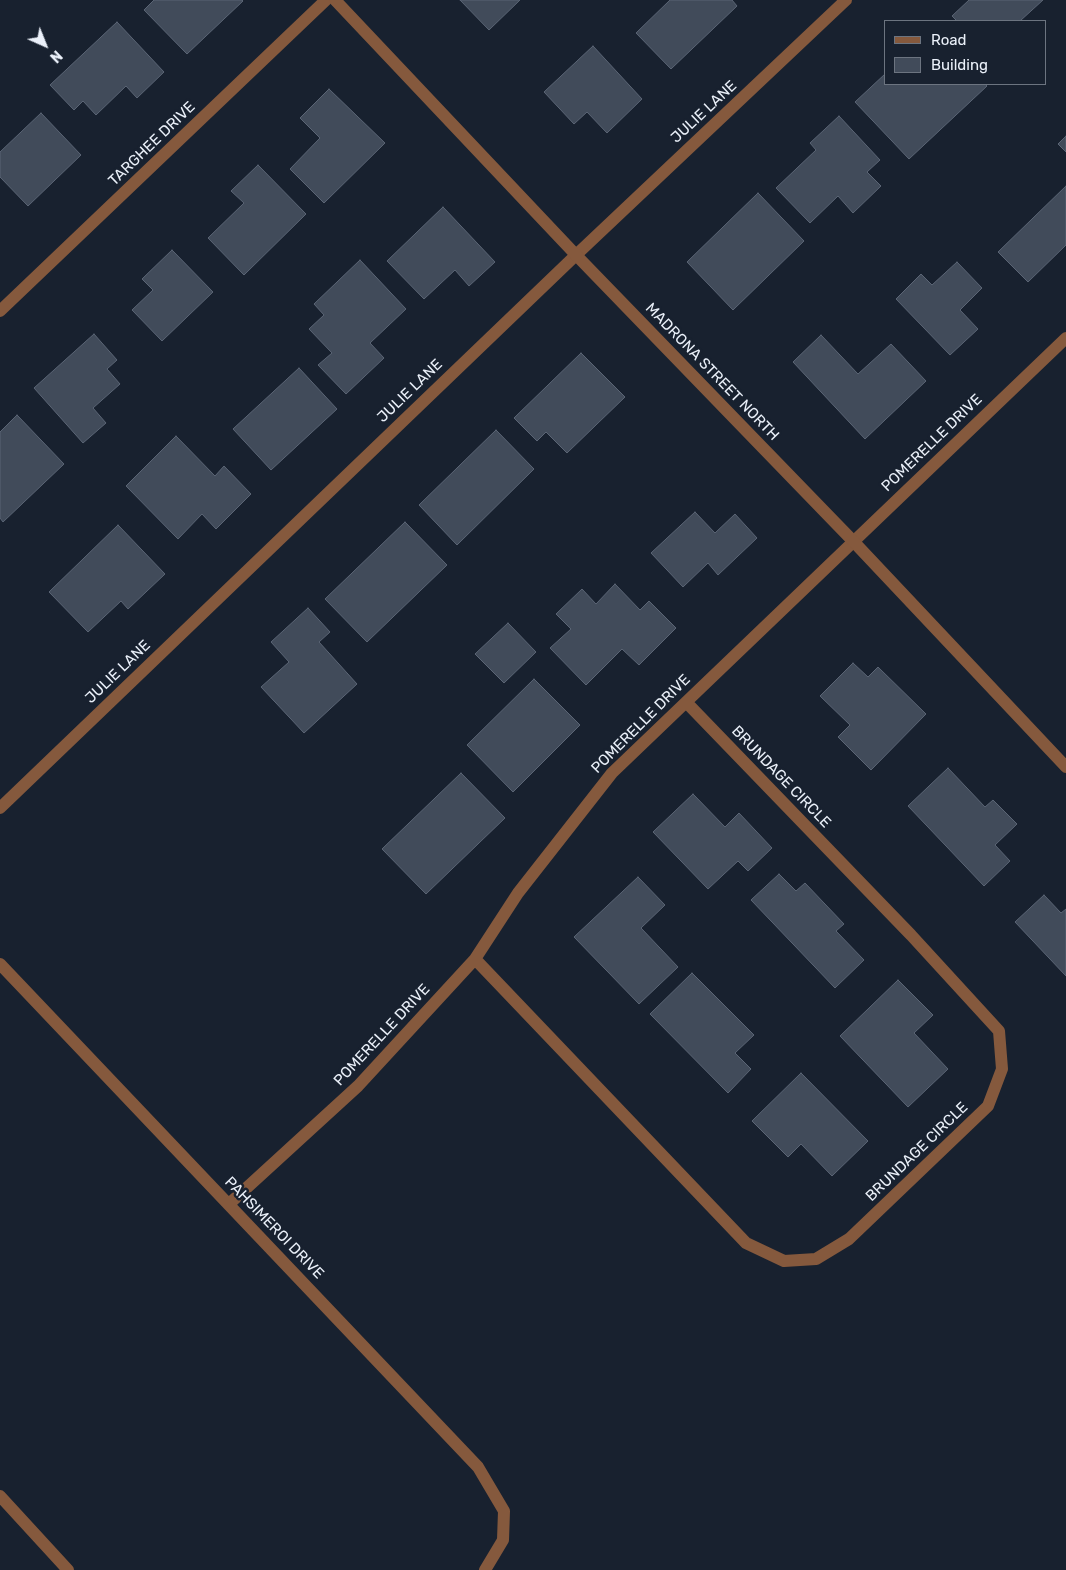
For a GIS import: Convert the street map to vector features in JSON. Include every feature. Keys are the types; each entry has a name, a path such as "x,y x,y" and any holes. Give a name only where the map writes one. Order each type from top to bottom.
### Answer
{"street":[{"name":"TARGHEE DRIVE","path":"0,311 326,0"},
{"name":"MADRONA STREET NORTH","path":"335,0 576,255 853,541 1066,768"},
{"name":"JULIE LANE","path":"0,808 576,255 846,0"},
{"name":"POMERELLE DRIVE","path":"229,1204 358,1086 475,959 518,893 612,773 1066,338"},
{"name":"BRUNDAGE CIRCLE","path":"475,959 746,1243 784,1261 816,1259 850,1239 988,1106 1002,1069 999,1031 911,935 686,702"},
{"name":"PAHSIMEROI DRIVE","path":"0,964 478,1467 504,1511 503,1540 485,1570"},
{"path":"0,1496 68,1570"}],"building":[{"path":"154,0 243,1 187,54 144,10"},
{"path":"460,0 520,0 489,30"},
{"path":"670,0 732,0 737,6 671,69 636,33"},
{"path":"969,0 1043,0 1021,20 956,20 952,16"},
{"path":"117,22 164,72 137,98 126,86 96,115 83,101 74,110 50,85"},
{"path":"593,46 642,99 607,133 587,112 574,124 544,92"},
{"path":"884,75 884,85 987,86 909,159 855,102"},
{"path":"329,89 385,143 324,203 290,169 320,138 300,118"},
{"path":"41,113 81,155 28,206 0,177 0,152"},
{"path":"839,116 880,160 867,172 881,186 853,213 838,196 810,223 776,188 816,150 810,143"},
{"path":"1066,136 1066,152 1058,144"},
{"path":"258,165 306,214 244,275 208,238 244,203 231,191"},
{"path":"1066,186 1066,245 1028,282 998,252"},
{"path":"758,193 804,241 733,310 687,262"},
{"path":"443,207 495,262 469,286 455,270 424,299 387,261"},
{"path":"172,250 213,292 162,341 132,310 153,290 142,279"},
{"path":"360,260 406,309 370,343 384,358 346,394 318,365 332,353 309,329 324,315 314,304"},
{"path":"957,262 982,288 960,310 978,329 950,355 896,299 921,274 932,285"},
{"path":"94,334 117,360 107,369 120,384 93,408 106,423 83,443 34,388"},
{"path":"821,335 858,374 891,344 926,381 865,439 793,362"},
{"path":"581,353 625,397 567,453 546,432 537,441 514,418"},
{"path":"299,368 337,409 271,470 233,429"},
{"path":"17,415 64,464 3,522 0,518 0,432"},
{"path":"496,430 534,469 457,545 419,505"},
{"path":"176,436 215,476 224,466 251,494 216,529 202,514 178,539 126,486"},
{"path":"695,512 715,533 735,514 757,538 718,575 708,563 683,587 651,553"},
{"path":"405,522 447,565 367,642 325,599"},
{"path":"118,525 165,574 128,609 121,601 88,632 49,592"},
{"path":"615,584 640,610 649,601 676,628 639,665 622,649 586,685 550,648 571,629 556,614 582,589 596,604"},
{"path":"308,608 330,632 319,642 357,684 304,733 261,687 289,662 271,642"},
{"path":"508,623 536,652 504,683 475,654"},
{"path":"853,663 868,677 878,667 926,714 871,770 838,737 850,725 820,696"},
{"path":"534,679 580,725 513,792 467,745"},
{"path":"948,768 985,807 993,800 1017,824 995,845 1010,861 984,886 908,806"},
{"path":"461,773 505,818 426,894 382,849"},
{"path":"693,794 725,827 739,813 772,848 748,871 738,861 708,889 653,832"},
{"path":"779,874 796,891 805,883 844,924 836,931 864,960 835,988 751,900"},
{"path":"638,877 665,905 641,928 678,967 639,1004 574,937"},
{"path":"1044,895 1061,913 1066,909 1066,976 1015,922"},
{"path":"692,973 754,1035 735,1053 751,1069 728,1093 650,1014"},
{"path":"898,980 933,1015 914,1033 948,1069 908,1107 840,1036"},
{"path":"801,1073 868,1141 832,1176 801,1144 788,1157 752,1121"}]}
